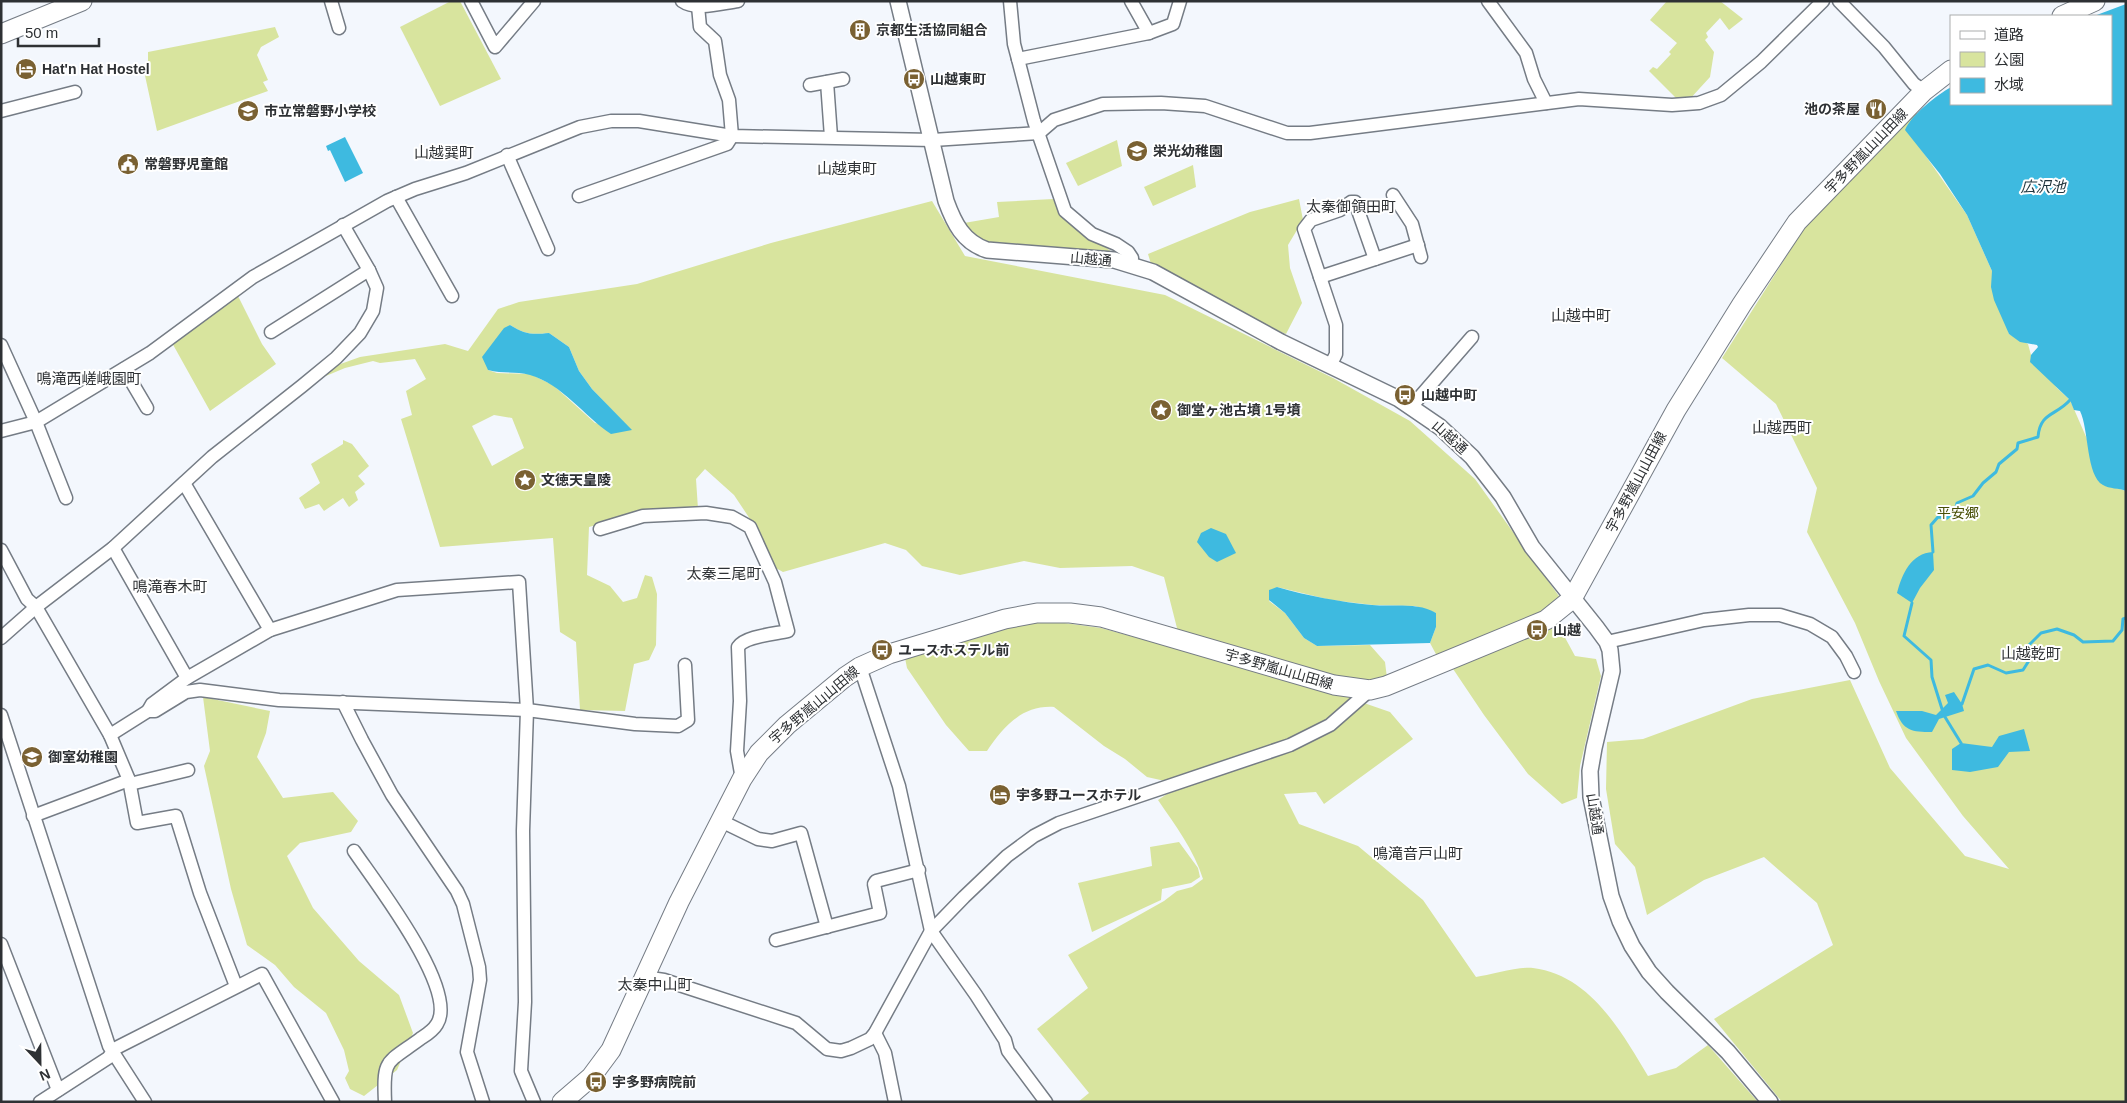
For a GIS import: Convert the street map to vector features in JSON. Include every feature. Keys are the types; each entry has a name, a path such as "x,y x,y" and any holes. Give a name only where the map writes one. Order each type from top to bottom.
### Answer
{"main road":[{"path":"1,34 82,1"},
{"path":"2064,15 2095,1"},
{"name":"宇多野嵐山山田線","path":"562,1102 591,1077 607,1057 620,1034 644,977 694,872 742,779 759,754 777,734 860,667 889,654 1005,619 1037,613 1070,613 1101,617 1334,685 1370,690 1386,686 1546,620 1572,599 1676,410 1742,304 1797,222 1924,91 1950,71"}],"street":[{"path":"331,1 339,28"},
{"path":"471,1 495,47 534,1"},
{"path":"682,1 688,5 698,6 738,1"},
{"name":"山越通","path":"898,1 949,208 959,230 971,243 987,250 1095,258 1148,270 1168,279 1281,342 1412,406 1449,435 1483,471 1503,497 1532,547 1607,642 1612,660 1612,672 1590,771 1591,797 1611,896 1632,946 1649,972 1728,1052 1770,1102"},
{"path":"1010,1 1014,44 1038,133 1065,211 1092,234 1116,244 1128,252 1132,258 1131,265"},
{"path":"1131,1 1149,33"},
{"path":"1018,59 1149,33 1173,24 1180,1"},
{"path":"1488,1 1526,53 1534,79 1546,103"},
{"path":"1,431 36,422 150,353 247,281 343,225 396,197 466,173 580,127 611,121 639,121 732,136 933,140 1038,133 1054,120 1103,104 1162,103 1205,106 1287,133 1310,133 1579,99 1679,105 1699,103 1721,95 1761,62 1823,1"},
{"path":"1839,1 1884,47 1914,84 1924,91"},
{"path":"579,196 727,144 732,136 729,100 720,75 715,41 700,27 698,6"},
{"path":"810,85 843,79"},
{"path":"827,82 831,137"},
{"path":"1,111 75,92"},
{"path":"508,155 548,249"},
{"path":"1320,277 1375,259 1419,251 1412,224 1393,196"},
{"path":"396,197 452,296"},
{"path":"1330,366 1336,354 1336,325 1304,229 1311,220 1340,210 1351,202 1356,202 1375,259"},
{"path":"1,638 36,607 114,548 212,456 336,358 360,333 372,311 377,294 376,282 343,225"},
{"path":"270,332 369,270"},
{"path":"1412,406 1472,337"},
{"path":"1,344 36,422 66,498"},
{"path":"124,368 146,408"},
{"path":"184,483 270,630"},
{"path":"600,529 643,516 706,513 732,518 750,527 775,582 788,632 749,639 741,642 738,647 740,702 737,751 742,779"},
{"path":"114,548 186,678"},
{"path":"1,550 27,599 36,607 110,735 130,782 137,823 176,816 200,893 236,986"},
{"path":"148,711 152,704 186,678 270,630 397,590 519,582 527,710 523,831 525,1002 521,1071 534,1102"},
{"path":"1607,642 1704,620 1749,615 1780,615 1810,624 1832,636 1846,656 1854,672"},
{"path":"110,735 148,711 155,710 186,692 200,690 280,700 527,710 635,724 678,726 688,720 685,665"},
{"path":"860,667 899,786 931,931 1005,1040 1008,1051 1046,1102"},
{"path":"644,977 664,980 796,1023 827,1049 841,1051 850,1048 870,1039 875,1033 931,931 986,875 1034,836 1059,823 1290,745 1330,725 1370,690"},
{"path":"343,702 392,795 457,891 463,904 479,967 480,980 467,1052 483,1102"},
{"path":"1,714 109,1046 145,1102"},
{"path":"33,816 130,782 188,770"},
{"path":"721,821 758,839 772,841 801,834 827,927"},
{"path":"354,852 420,949 435,980 442,1011 438,1024 388,1063 384,1074 385,1102"},
{"path":"776,940 880,913 874,884 876,881 919,870"},
{"path":"1,944 58,1090"},
{"path":"40,1102 108,1058 116,1048 262,974 333,1102"},
{"path":"875,1033 885,1052 894,1102"}],"green space":[{"path":"451,1 460,1 501,79 440,106 400,27"},
{"path":"1667,1 1720,1 1743,19 1729,30 1720,18 1706,33 1708,37 1705,40 1714,52 1710,77 1688,101 1680,102 1649,71 1653,67 1657,69 1671,54 1669,52 1677,43 1650,20"},
{"path":"275,27 279,37 261,47 257,55 268,80 263,82 268,91 157,131 144,71 148,63 148,52"},
{"name":"平安郷","path":"1917,110 1916,142 1967,215 1992,271 2009,334 2028,344 2031,355 2057,388 2070,400 2087,439 2092,466 2113,487 2126,491 2126,1102 1782,1102 1714,1019 1833,945 1817,903 1764,857 1704,880 1647,915 1635,867 1615,844 1606,789 1607,742 1643,739 1752,699 1850,680 1890,768 1965,856 2009,869 1963,816 1906,738 1879,681 1855,623 1807,532 1817,488 1776,404 1722,358 1810,219"},
{"path":"1117,140 1122,166 1078,186 1066,163"},
{"path":"1193,165 1196,187 1153,206 1144,187"},
{"path":"1053,199 1060,213 1112,252 990,242 976,239 964,223 999,217 997,202"},
{"path":"1299,199 1303,220 1288,245 1290,268 1302,303 1286,334 1151,264 1148,254 1250,212"},
{"path":"932,201 965,256 1165,295 1333,378 1410,421 1475,479 1561,599 1550,610 1575,656 1596,659 1601,676 1580,766 1577,798 1562,804 1528,774 1484,715 1443,654 1437,656 1430,643 1436,627 1436,613 1415,606 1373,605 1331,600 1277,587 1269,601 1285,613 1304,638 1317,646 1370,645 1385,662 1387,678 1347,684 1178,632 1164,577 1132,566 1060,568 1024,561 960,575 922,566 906,550 885,543 783,572 772,566 752,522 734,495 705,469 696,479 698,509 634,514 589,527 587,575 610,586 623,602 637,598 645,575 652,577 657,594 656,645 649,660 634,664 625,711 580,710 576,642 560,632 553,538 440,547 401,419 412,415 406,391 426,379 415,359 380,363 373,361 345,368 321,378 335,366 360,357 445,344 468,351 498,309 519,302 637,284 771,243","holes":["510,325 528,333 549,333 569,347 579,371 592,389 631,430 595,423 553,385 530,374 497,373 488,370","494,415 512,418 524,448 492,466 472,426"]},
{"path":"236,292 262,344 276,364 210,411 171,341"},
{"path":"343,440 352,444 369,466 358,476 365,484 355,492 358,500 349,507 343,498 324,511 319,504 305,509 299,498 320,483 311,464 343,444"},
{"path":"1050,621 1101,628 1354,697 1327,721 1287,741 1165,781 1147,777 1054,707 1032,710 1014,719 987,751 969,751 946,725 907,668 905,658 1005,627"},
{"path":"203,697 270,711 266,733 257,757 283,798 333,792 358,821 351,832 300,843 287,856 313,908 359,961 399,995 413,1033 397,1070 364,1096 350,1089 345,1078 349,1071 344,1050 326,1013 294,987 275,965 247,945 231,889 204,766 210,751"},
{"path":"1364,703 1390,712 1413,739 1324,804 1316,792 1284,794 1299,824 1358,846 1423,900 1476,977 1527,968 1553,973 1587,993 1602,1008 1627,1041 1648,1076 1676,1068 1708,1045 1758,1102 1078,1102 1089,1093 1037,1029 1088,988 1068,955 1164,901 1177,891 1192,887 1203,879 1189,848 1158,800 1167,794 1292,749 1334,730"},
{"path":"1179,842 1198,868 1200,877 1191,883 1162,889 1161,900 1092,932 1078,883 1152,866 1150,847"}],"water":[{"name":"広沢池","path":"2126,4 2126,491 2105,486 2098,480 2091,462 2080,411 2074,410 2070,400 2030,362 2031,355 2038,347 2037,345 2020,342 2009,334 1994,300 1991,287 1992,271 1967,215 1940,174 1905,130 1918,112 1950,88 1950,105 2112,105 2112,15 2097,15"},
{"path":"345,137 363,173 345,182 330,150 328,151 326,146"},
{"path":"510,325 528,333 549,333 569,347 579,371 592,389 632,430 611,434 563,393 542,379 525,374 488,370 482,357 504,328"},
{"path":"1211,528 1226,534 1236,553 1217,562 1209,557 1197,542 1201,533"},
{"path":"1933,552 1934,570 1920,588 1912,603 1897,593 1902,579 1913,560 1925,553"},
{"path":"1277,587 1312,596 1348,602 1421,607 1436,613 1436,627 1430,643 1317,646 1304,638 1285,613 1269,600 1269,590"},
{"path":"1954,692 1964,711 1939,719 1932,732 1919,732 1909,729 1902,723 1896,711 1922,711 1936,715 1948,703 1945,695"},
{"path":"2024,729 2030,751 2009,752 1998,767 1970,772 1952,770 1952,749 1961,743 1992,747 1999,736"}],"waterway":[{"path":"1933,552 1931,525 1938,517 1947,518 1955,511 1957,503 1973,496 1983,483 1996,472 1999,464 2017,449 2018,443 2038,437 2039,429 2045,419 2070,400"},
{"path":"1912,603 1904,636 1931,660 1932,677 1942,709"},
{"path":"1962,704 1974,669 1988,665 2006,673 2023,670 2030,659 2027,647 2041,633 2057,629 2074,635 2083,642 2113,641 2122,630 2123,619 2126,618"},
{"path":"1945,717 1961,743"}],"place":[{"name":"京都生活協同組合","path":"860,30"},
{"name":"Hat'n Hat Hostel","path":"26,69"},
{"name":"山越東町","path":"914,79"},
{"name":"池の茶屋","path":"1876,109"},
{"name":"市立常磐野小学校","path":"248,111"},
{"name":"栄光幼稚園","path":"1137,151"},
{"name":"常磐野児童館","path":"128,164"},
{"name":"山越中町","path":"1405,395"},
{"name":"御堂ヶ池古墳 1号墳","path":"1161,410"},
{"name":"文徳天皇陵","path":"525,480"},
{"name":"山越","path":"1537,630"},
{"name":"ユースホステル前","path":"882,650"},
{"name":"御室幼稚園","path":"32,757"},
{"name":"宇多野ユースホテル","path":"1000,795"},
{"name":"宇多野病院前","path":"596,1082"}],"district":[{"name":"山越巽町","path":"444,152"},
{"name":"山越東町","path":"847,168"},
{"name":"太秦御領田町","path":"1351,206"},
{"name":"山越中町","path":"1581,315"},
{"name":"鳴滝西嵯峨園町","path":"89,378"},
{"name":"山越西町","path":"1782,427"},
{"name":"太秦三尾町","path":"724,573"},
{"name":"鳴滝春木町","path":"170,586"},
{"name":"山越乾町","path":"2031,653"},
{"name":"鳴滝音戸山町","path":"1418,853"},
{"name":"太秦中山町","path":"655,984"}]}
